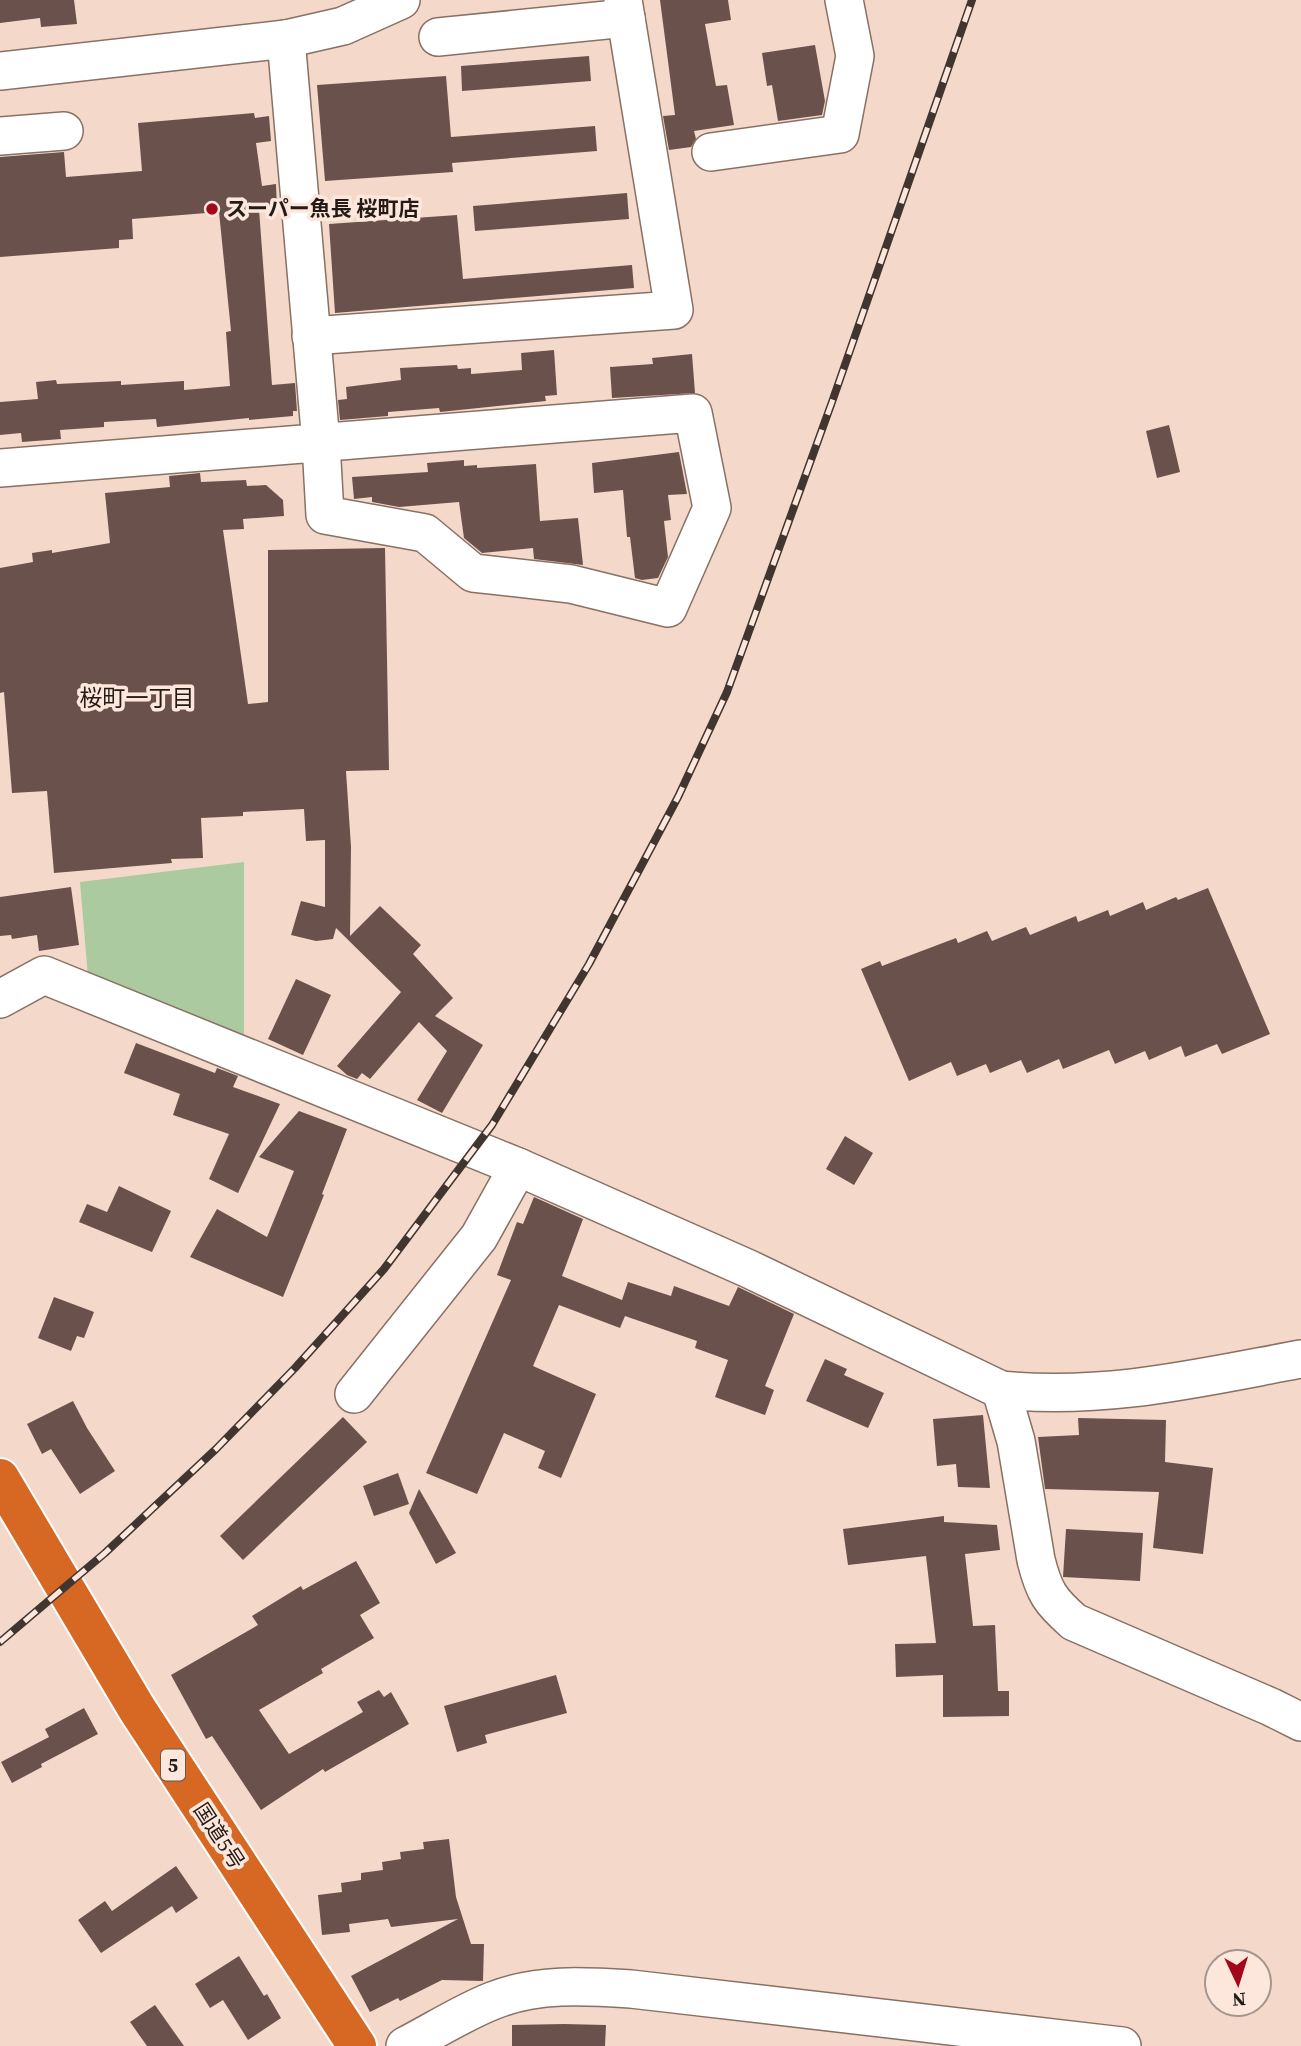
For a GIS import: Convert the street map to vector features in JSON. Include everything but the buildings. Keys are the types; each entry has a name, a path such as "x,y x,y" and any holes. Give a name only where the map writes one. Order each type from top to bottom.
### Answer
{"highway":[{"name":"国道5号","path":"0,1478 137,1709 351,2044"}],"street":[{"path":"0,71 286,38 343,26 401,0"},
{"path":"711,152 840,134 855,56 844,0"},
{"path":"311,336 674,310 625,9 438,37"},
{"path":"0,468 321,443 693,413 712,508 668,608 571,584 473,573 425,533 325,514 321,443 286,38"},
{"path":"0,136 64,131"},
{"path":"0,999 44,975 518,1167 749,1269 1001,1390 1076,1394 1145,1388 1301,1359"},
{"path":"354,1394 479,1237 518,1167"},
{"path":"1001,1390 1016,1441 1040,1579 1049,1598 1074,1622 1301,1722"},
{"path":"405,2046 493,2000 537,1989 580,1986 631,1989 1122,2046"}],"green space":[{"path":"244,862 244,1035 88,977 80,882"}],"railway":[{"path":"0,1642 105,1553 216,1449 295,1368 384,1269 492,1125 589,964 678,797 727,692 832,402 972,0"}],"place":[{"name":"スーパー魚長 桜町店","path":"212,209"}],"district":[{"name":"桜町一丁目","path":"137,698"}]}
